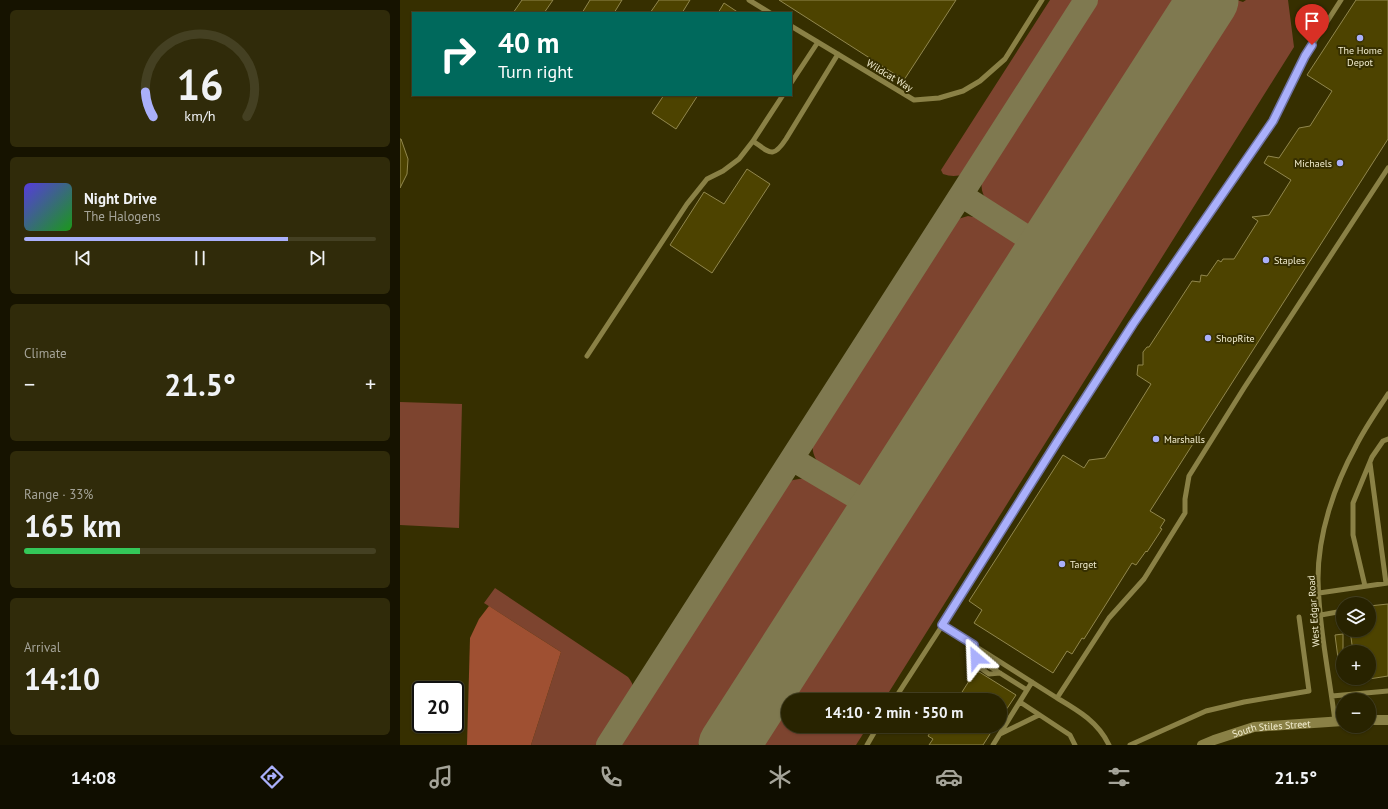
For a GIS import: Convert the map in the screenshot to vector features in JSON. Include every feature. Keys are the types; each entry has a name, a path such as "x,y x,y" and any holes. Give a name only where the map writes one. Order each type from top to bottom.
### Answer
{"street":[{"path":"1376,720 1388,720"},
{"name":"South Stiles Street","path":"1202,745 1254,728 1336,721"}],"lane":[{"path":"749,0 768,12"},
{"name":"Wildcat Way","path":"792,27 914,100 939,98 963,92 980,81 1004,59 1042,0"},
{"path":"898,693 1133,324 1273,121 1305,56 1341,0"},
{"path":"792,81 818,42"},
{"path":"753,141 768,152 773,153 777,150 786,139 838,54"},
{"path":"587,356 686,204 707,180 723,171 739,159 753,141 782,96"},
{"path":"1057,698 1109,618 1144,579 1185,513 1185,499 1189,476 1244,388 1388,168"},
{"name":"West Edgar Road","path":"1336,710 1332,696 1319,593 1318,578 1322,541 1333,499 1356,445 1388,394"},
{"path":"1382,403 1388,406"},
{"path":"1365,586 1353,535 1354,503 1370,462 1383,441 1388,439"},
{"path":"1319,593 1387,583 1370,462"},
{"path":"1321,614 1336,612"},
{"path":"1130,745 1206,711 1244,702 1309,691 1299,617"},
{"path":"942,625 1085,715 1104,734 1109,745"},
{"path":"974,645 976,658 1027,690"},
{"path":"993,745 1032,682"},
{"path":"1332,696 1388,691"},
{"path":"1020,702 1070,735 1075,745"},
{"path":"999,735 1039,715"},
{"path":"867,745 874,733"}],"shaded area":[{"path":"1050,0 1080,0 973,167 963,174 955,176 943,174 941,170"},
{"path":"1097,0 1176,0 1031,225 1025,226 1016,222 993,206 985,198 982,188 984,175"},
{"path":"1237,0 1243,2 1246,0 1288,0 1294,47 888,693 792,693"},
{"path":"968,216 981,219 994,226 1017,241 1019,245 863,488 859,489 837,477 818,462 813,452 813,439 951,225 958,219"},
{"path":"400,402 462,404 459,528 400,525"},
{"path":"805,478 818,483 846,502 850,508 698,745 619,745 785,484 793,480"},
{"path":"495,588 630,679 634,690 634,696 602,745 531,745 561,652 484,603"},
{"path":"489,606 561,652 531,745 467,745 470,638 479,619"},
{"path":"781,711 781,733 864,733 856,745 759,745"}],"building":[{"path":"522,0 553,0 545,12 514,12"},
{"path":"590,0 622,0 615,12 583,12"},
{"path":"659,0 690,0 683,12 651,12"},
{"path":"779,0 956,0 904,80"},
{"path":"1356,0 1388,0 1388,139 1150,511 1165,520 1160,528 1162,529 1147,552 1146,551 1136,565 1132,563 1084,639 1082,638 1072,654 1067,651 1053,673 974,623 982,610 969,601 1063,455 1084,468 1089,460 1105,458 1151,384 1137,375 1138,365 1143,365 1143,352 1147,347 1149,347 1192,281 1200,282 1201,275 1207,276 1218,260 1221,262 1223,259 1234,259 1258,221 1252,217 1269,215 1291,180 1264,163 1268,156 1279,158 1299,128 1310,126 1332,91 1307,75"},
{"path":"724,3 738,12 719,12"},
{"path":"663,96 697,96 676,129 652,113"},
{"path":"400,139 408,159 407,174 400,188"},
{"path":"747,169 770,184 712,273 670,245 704,192 724,204"},
{"path":"1388,604 1388,676 1376,678 1376,645 1352,645 1351,637 1376,637 1376,605"},
{"path":"1335,635 1336,637 1343,637 1343,645 1336,645"},
{"path":"976,670 1016,695 1007,708 1007,693 961,693"},
{"path":"930,733 991,733 983,745 929,745 933,739 928,736"}],"taxiway":[{"path":"608,745 1086,0"},
{"path":"961,195 1047,250"},
{"path":"792,459 880,511"}],"runway":[{"path":"729,745 1208,0"}],"place":[{"name":"The Home Depot","path":"1360,38"},
{"name":"Michaels","path":"1340,163"},
{"name":"Staples","path":"1266,260"},
{"name":"ShopRite","path":"1208,338"},
{"name":"Marshalls","path":"1156,439"},
{"name":"Target","path":"1062,564"}],"route":[{"path":"976,658 974,645 942,625 1133,324 1273,121 1305,56 1312,45"}]}
